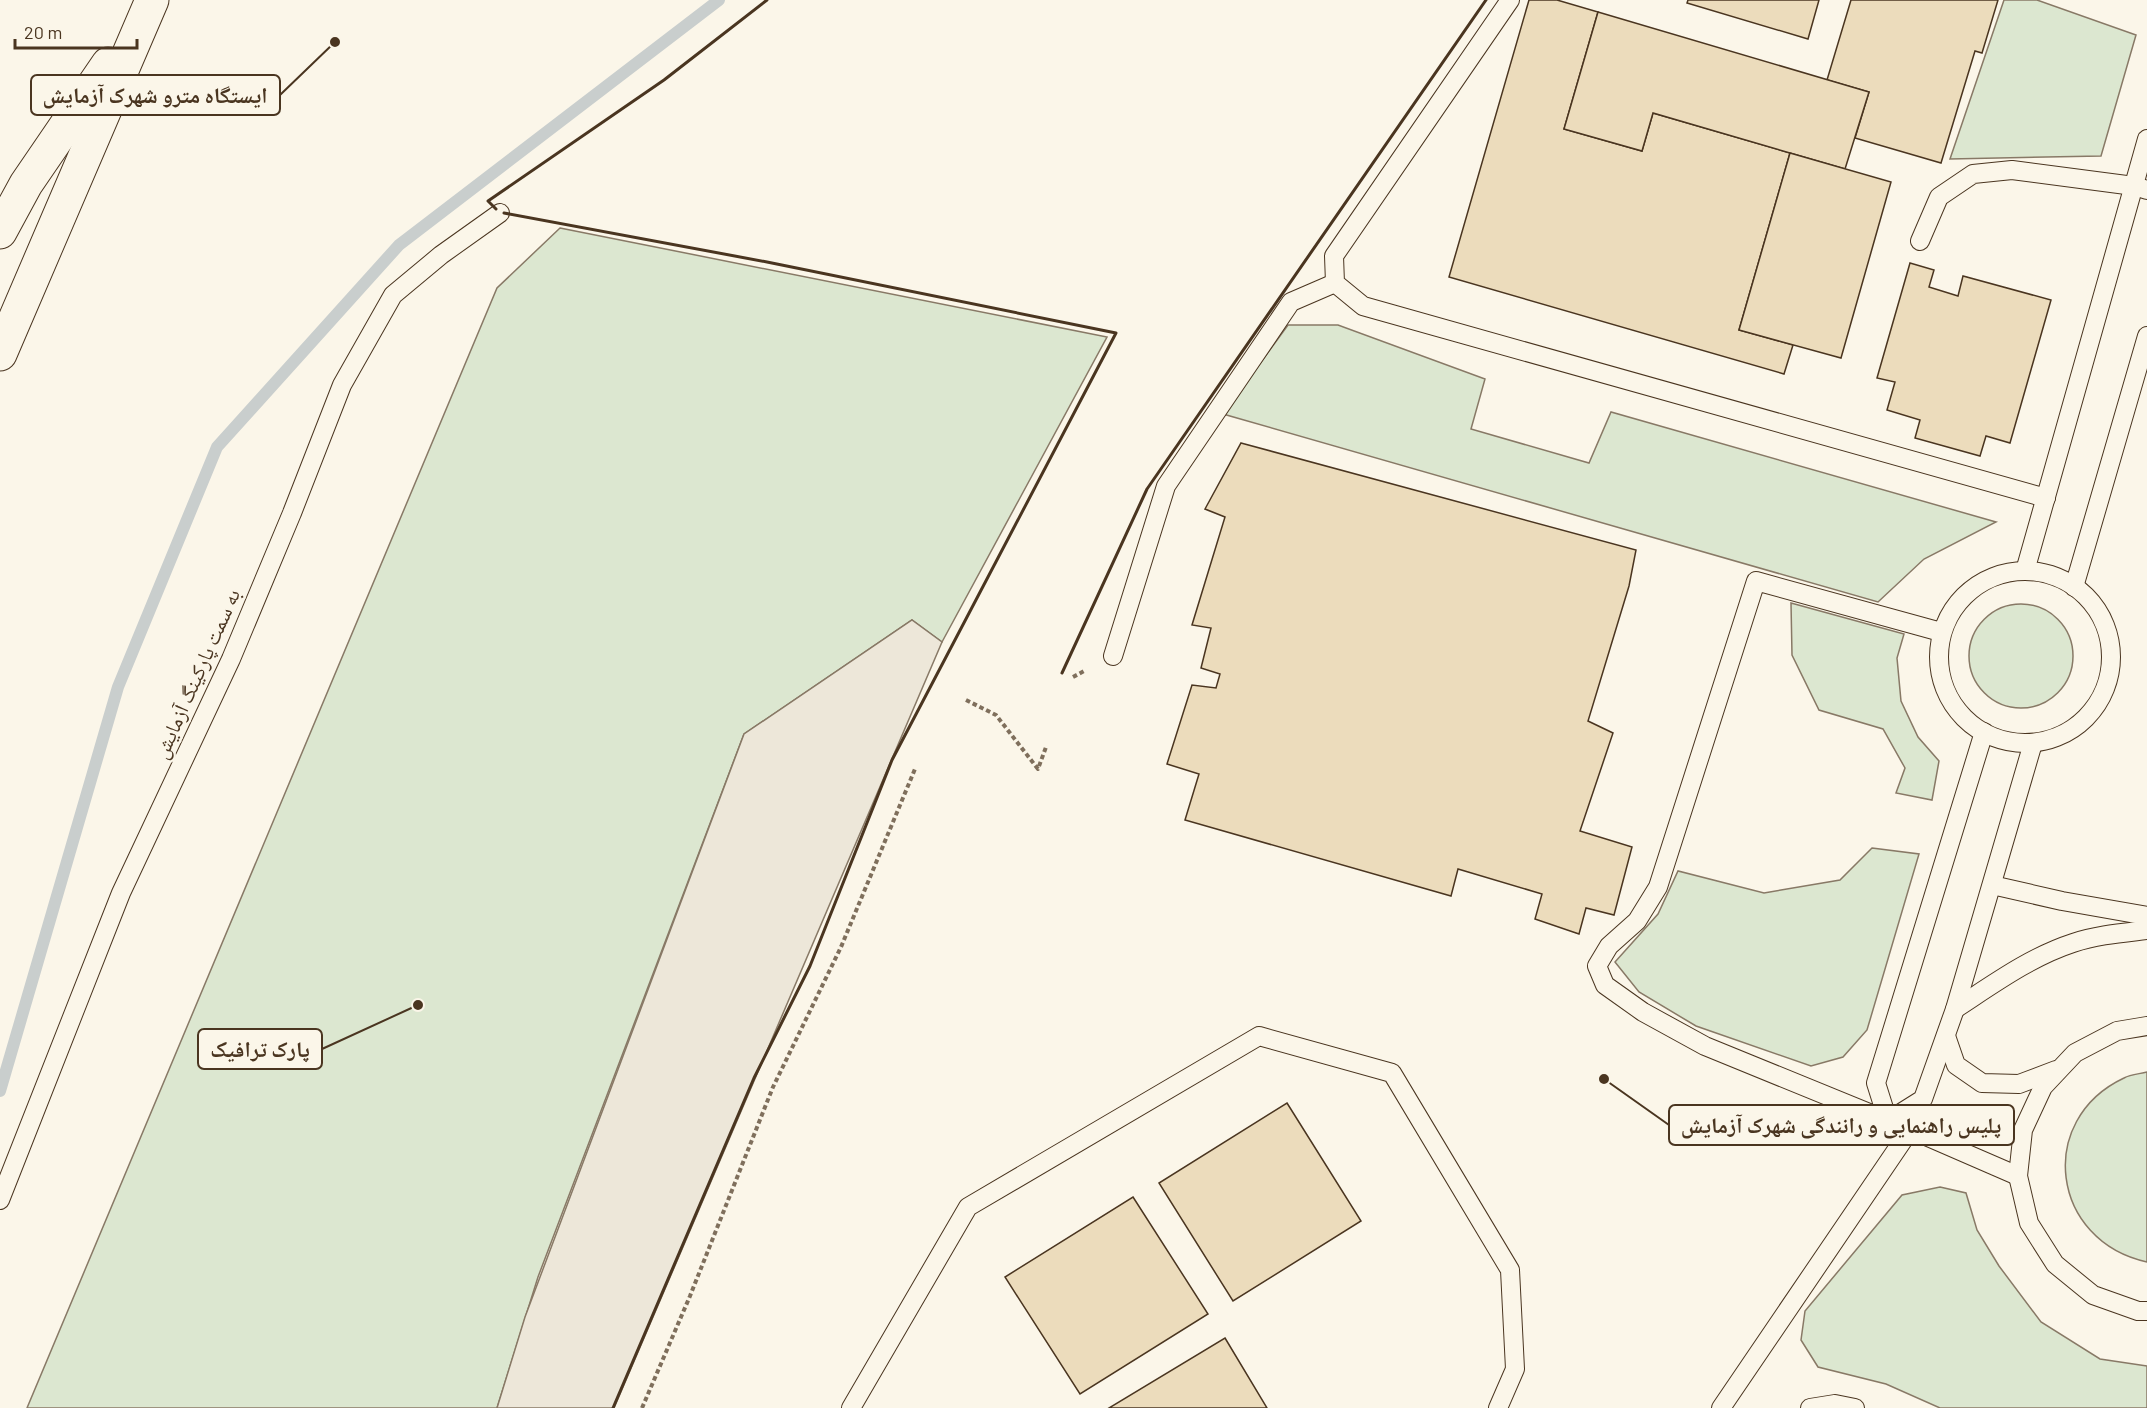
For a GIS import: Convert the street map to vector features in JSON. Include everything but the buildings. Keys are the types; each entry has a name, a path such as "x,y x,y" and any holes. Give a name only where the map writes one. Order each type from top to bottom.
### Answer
{"highway":[{"path":"0,232 26,184 151,1"},
{"path":"0,354 151,1"}],"lane":[{"path":"1510,0 1334,256 1335,283 1363,306 2046,498"},
{"path":"2025,571 2140,188 2147,139"},
{"path":"1920,240 1939,197 1973,174 2012,170 2140,188"},
{"name":"به سمت پارکینگ آزمایش","path":"0,1200 122,893 231,659 342,385 393,295 441,255 500,213"},
{"path":"1113,656 1166,486 1291,302 1335,283"},
{"path":"2074,587 2147,336"},
{"path":"2035,570 2064,579 2074,587 2088,597 2105,622 2112,651 2109,681 2097,706 2079,726 2055,739 2028,744 2000,740 1976,728 1956,709 1943,685 1938,659 1941,632 1955,605 1977,584 2005,572 2035,570"},
{"path":"1941,632 1756,581 1658,887 1637,921 1610,946 1597,966 1605,985 1643,1012 1705,1046 2018,1176"},
{"path":"1888,1121 1876,1083 1984,732"},
{"path":"1888,1121 1923,1099 1955,1009 2033,743"},
{"path":"1992,885 2062,901 2147,916"},
{"path":"1955,1009 2035,958 2074,942 2147,930"},
{"path":"2147,1026 2117,1031 2075,1053 2043,1087 2023,1130 2018,1176 2029,1223 2055,1264 2093,1295 2138,1311 2147,1311"},
{"path":"852,1408 968,1208 1259,1036 1392,1073 1510,1270 1515,1369 1498,1408"},
{"path":"1946,1036 1956,1065 1982,1083 2019,1084 2061,1068"},
{"path":"1721,1408 1910,1130"},
{"path":"1810,1408 1835,1404 1855,1408"}],"path":[{"path":"966,700 996,715 1038,769 1046,747"},
{"path":"642,1408 690,1296 773,1087 841,947 915,769"}],"green space":[{"path":"2004,0 2037,0 2136,35 2101,156 1950,159"},
{"path":"560,228 1107,337 942,642 912,620 744,734 538,1277 497,1408 27,1408 497,288"},
{"path":"1288,325 1338,325 1485,379 1471,429 1589,463 1611,412 1996,522 1924,559 1878,602 1223,414"},
{"path":"1791,603 1904,634 1897,658 1901,701 1918,737 1939,761 1932,800 1896,793 1905,768 1883,729 1819,710 1792,655"},
{"path":"2021,604 2041,608 2058,619 2069,636 2073,656 2069,676 2058,693 2041,704 2021,708 2001,704 1984,693 1973,676 1969,656 1973,636 1984,619 2001,608"},
{"path":"1872,848 1919,854 1867,1030 1843,1057 1811,1066 1696,1026 1639,992 1615,962 1658,914 1678,871 1764,893 1840,880"},
{"path":"2147,1072 2147,1262 2115,1250 2090,1230 2074,1206 2066,1178 2067,1149 2077,1122 2095,1097 2127,1077"},
{"path":"1940,1187 1966,1193 1977,1230 1999,1266 2041,1322 2100,1359 2147,1366 2147,1408 1940,1408 1886,1384 1818,1367 1801,1340 1805,1311 1902,1195"}],"shaded area":[{"path":"912,620 942,642 614,1408 497,1408 525,1317 744,734"}],"waterway":[{"path":"0,1091 118,687 217,447 399,245 719,0"}],"wall":[{"path":"496,209 488,201 664,80 767,0"},
{"path":"1062,673 1147,489 1486,0"},
{"path":"504,213 767,262 1116,333 892,760 810,966 754,1078 613,1408"}],"place":[{"name":"ایستگاه مترو شهرک آزمایش","path":"335,42"},
{"name":"پارک ترافیک","path":"418,1005"},
{"name":"پلیس راهنمایی و رانندگی شهرک آزمایش","path":"1604,1079"}]}
